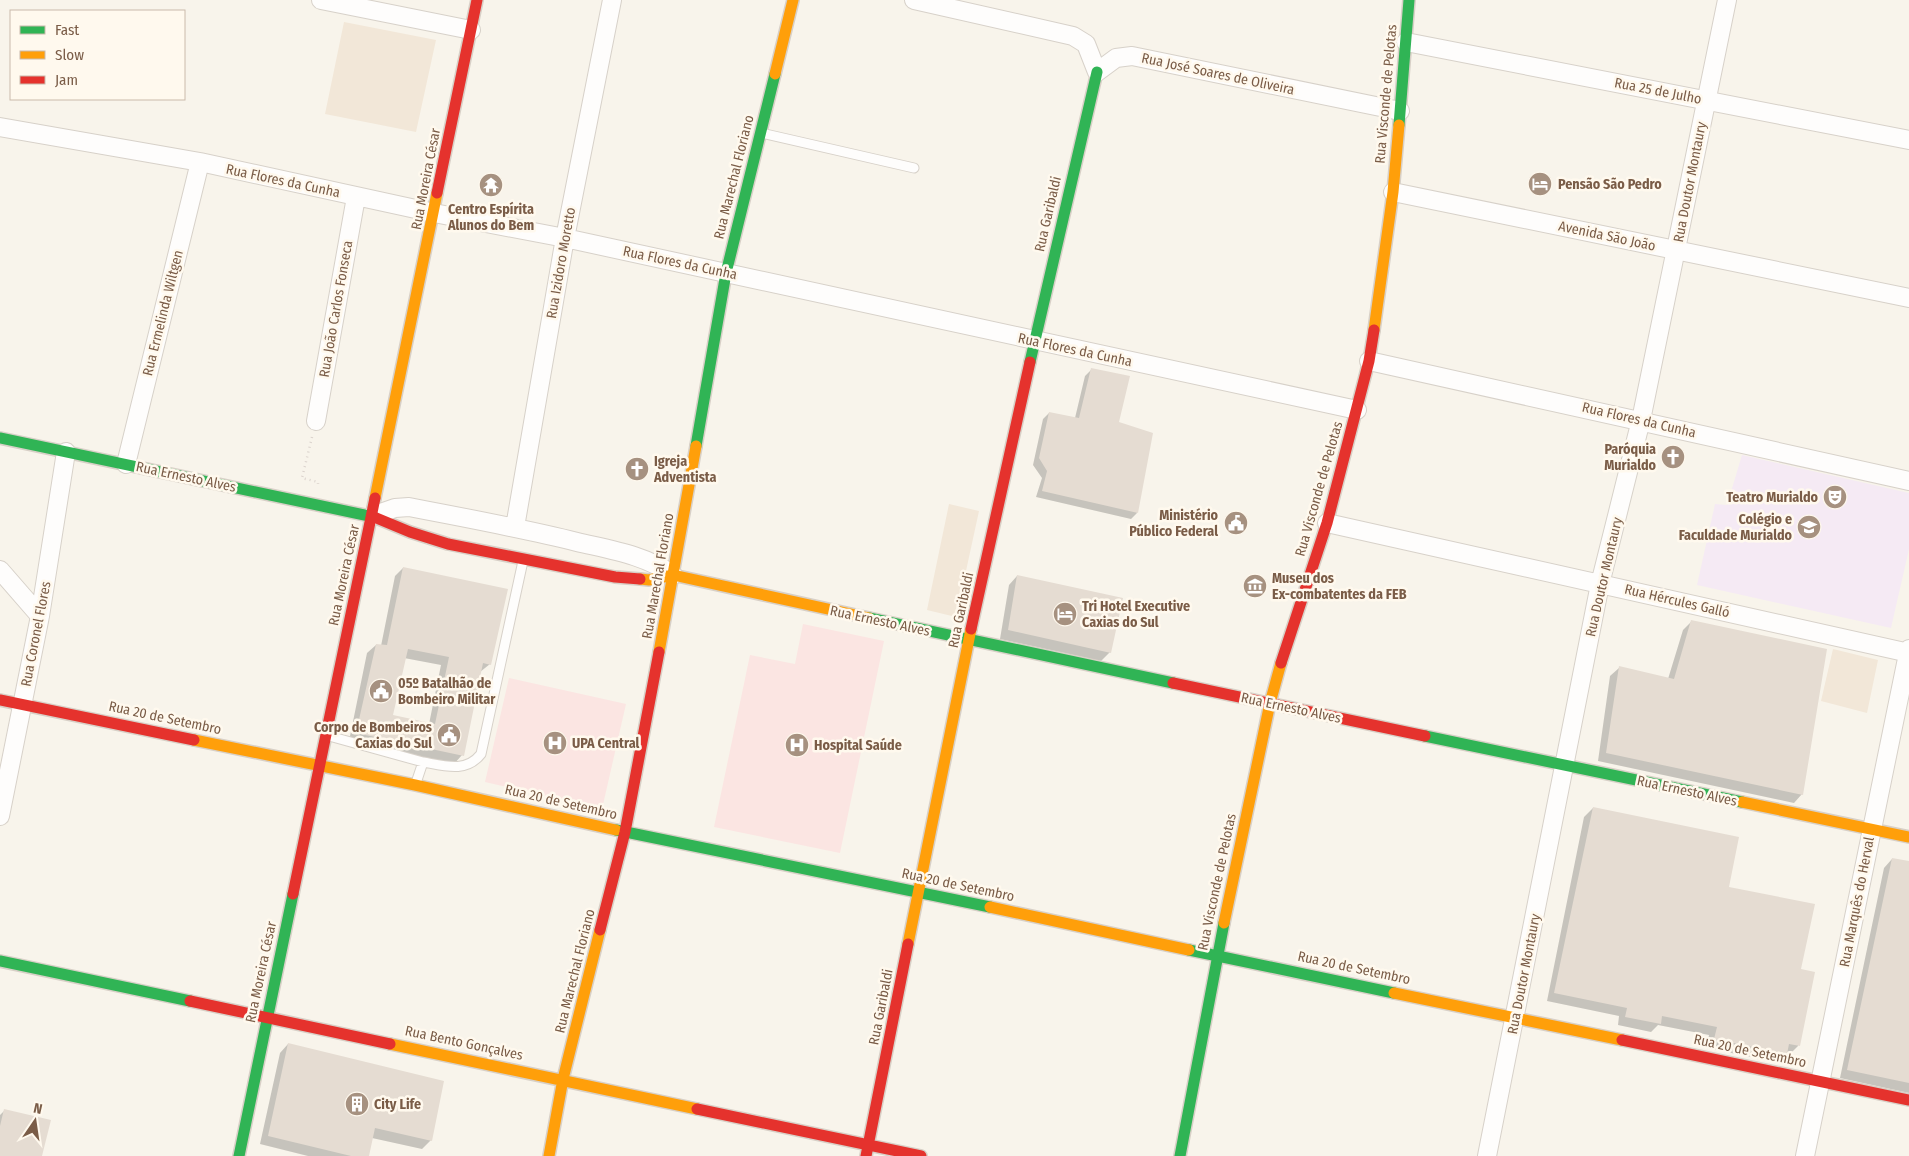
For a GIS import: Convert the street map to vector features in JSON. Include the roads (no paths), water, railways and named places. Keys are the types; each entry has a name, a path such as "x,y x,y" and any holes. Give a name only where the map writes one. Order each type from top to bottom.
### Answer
{"street":[{"path":"321,0 471,30"},
{"name":"Rua Moreira César","path":"238,1156 372,516 477,0"},
{"name":"Rua Izidoro Moretto","path":"515,527 565,238 612,0"},
{"name":"Rua Marechal Floriano","path":"549,1156 563,1079 625,832 673,575 726,273 793,0"},
{"path":"914,0 1073,36 1086,44 1097,72"},
{"name":"Rua Visconde de Pelotas","path":"1180,1156 1217,955 1270,703 1282,658 1327,523 1369,361 1380,297 1393,192 1409,0"},
{"name":"Rua Doutor Montaury","path":"1487,1156 1566,766 1600,584 1641,420 1727,0"},
{"name":"Rua 25 de Julho","path":"1406,42 1909,140"},
{"name":"Rua José Soares de Oliveira","path":"1097,72 1116,58 1132,56 1400,111"},
{"name":"Rua Garibaldi","path":"868,1150 969,640 1034,341 1097,72"},
{"name":"Rua Flores da Cunha","path":"0,126 200,162 356,197 565,238 1357,410"},
{"name":"Rua Ermelinda Wiltgen","path":"126,464 200,162"},
{"name":"Avenida São João","path":"1393,192 1909,298"},
{"name":"Rua João Carlos Fonseca","path":"316,421 356,197"},
{"name":"Rua Flores da Cunha","path":"1369,361 1909,481"},
{"name":"Rua Ernesto Alves","path":"0,438 372,516 410,532 448,544 523,560 616,577 649,580 673,575 969,640 1909,837"},
{"name":"Rua Coronel Flores","path":"0,816 40,616 66,452"},
{"name":"Rua Ernesto Alves","path":"372,516 395,508 409,507 515,527 636,556 661,566 673,575"},
{"name":"Rua Hércules Galló","path":"1327,523 1909,652"},
{"path":"0,570 40,616"},
{"name":"Rua Marquês do Herval","path":"1805,1156 1909,652"},
{"name":"Rua 20 de Setembro","path":"0,700 415,785 625,832 1909,1100"},
{"name":"Rua Bento Gonçalves","path":"0,961 563,1079 868,1150 922,1156"}],"lane":[{"path":"761,133 914,168"},
{"path":"326,735 423,762 464,766 474,762 482,754 523,560"},
{"path":"415,785 423,762"}],"place":[{"name":"Pensão São Pedro","path":"1540,184"},
{"name":"Centro Espírita Alunos do Bem","path":"491,185"},
{"name":"Paróquia Murialdo","path":"1673,457"},
{"name":"Igreja Adventista","path":"637,469"},
{"name":"Teatro Murialdo","path":"1835,497"},
{"name":"Ministério Público Federal","path":"1236,523"},
{"name":"Colégio e Faculdade Murialdo","path":"1809,527"},
{"name":"Museu dos Ex-combatentes da FEB","path":"1255,586"},
{"name":"Tri Hotel Executive Caxias do Sul","path":"1065,614"},
{"name":"05º Batalhão de Bombeiro Militar","path":"381,691"},
{"name":"Corpo de Bombeiros Caxias do Sul","path":"449,735"},
{"name":"UPA Central","path":"555,743"},
{"name":"Hospital Saúde","path":"797,745"},
{"name":"City Life","path":"357,1104"}]}
